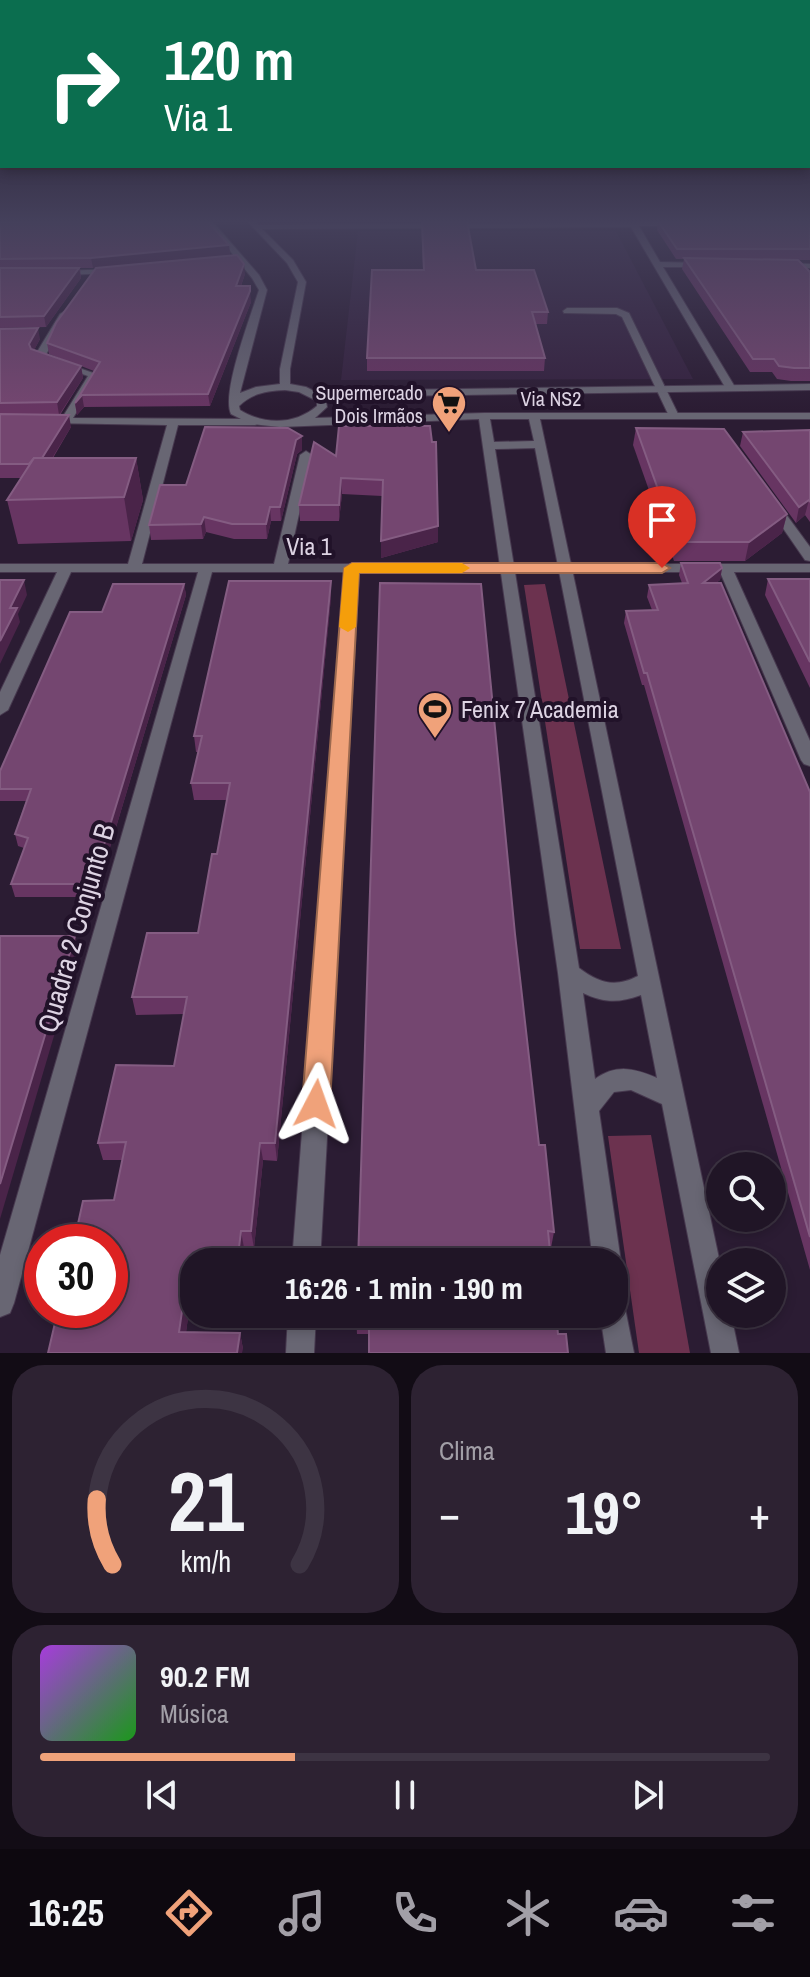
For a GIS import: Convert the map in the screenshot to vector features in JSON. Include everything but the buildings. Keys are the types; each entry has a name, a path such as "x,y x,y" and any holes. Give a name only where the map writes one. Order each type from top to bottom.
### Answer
{"street":[{"path":"255,422 235,412 233,406 238,375 263,290 259,284"},
{"path":"233,406 238,398 250,392 285,387 285,369 302,284"},
{"path":"669,284 730,387"},
{"path":"65,421 94,375 39,357 68,309"},
{"path":"567,311 623,312 674,416"},
{"path":"38,333 51,333"},
{"name":"Via NS2","path":"285,387 316,394 730,387 782,402 810,416"},
{"name":"Via NS2","path":"255,422 484,416 709,416 782,402 810,387"},
{"path":"293,422 306,418 322,407 322,400 316,394"},
{"path":"484,416 569,973 605,1248"},
{"path":"534,416 568,568 671,1097 725,1353"},
{"path":"709,416 718,429"},
{"path":"39,421 255,422"},
{"path":"134,568 173,422"},
{"path":"489,446 541,444"},
{"path":"280,568 306,455"},
{"path":"764,493 810,557"},
{"name":"Via 1","path":"0,568 810,568"},
{"path":"0,710 66,568"},
{"name":"Quadra 2 Conjunto B","path":"0,1303 206,568"},
{"path":"307,1248 352,568"},
{"path":"725,568 810,760"},
{"path":"569,973 591,989 608,994 630,992 649,981"},
{"path":"586,1110 607,1083 624,1079 642,1081 671,1097"},
{"path":"300,1353 301,1328"},
{"path":"616,1328 620,1353"}],"shaded area":[{"path":"352,284 644,284 693,379 341,380"},
{"path":"545,584 621,949 580,949 524,585"},
{"path":"651,1135 690,1353 639,1353 628,1276 628,1248 624,1248 608,1136"}],"slow traffic":[{"path":"348,627 352,568 462,568"}],"place":[{"name":"Supermercado Dois Irmãos","path":"449,434"},
{"name":"Fenix 7 Academia","path":"435,740"}],"route":[{"path":"316,1104 352,568 662,568"}]}
